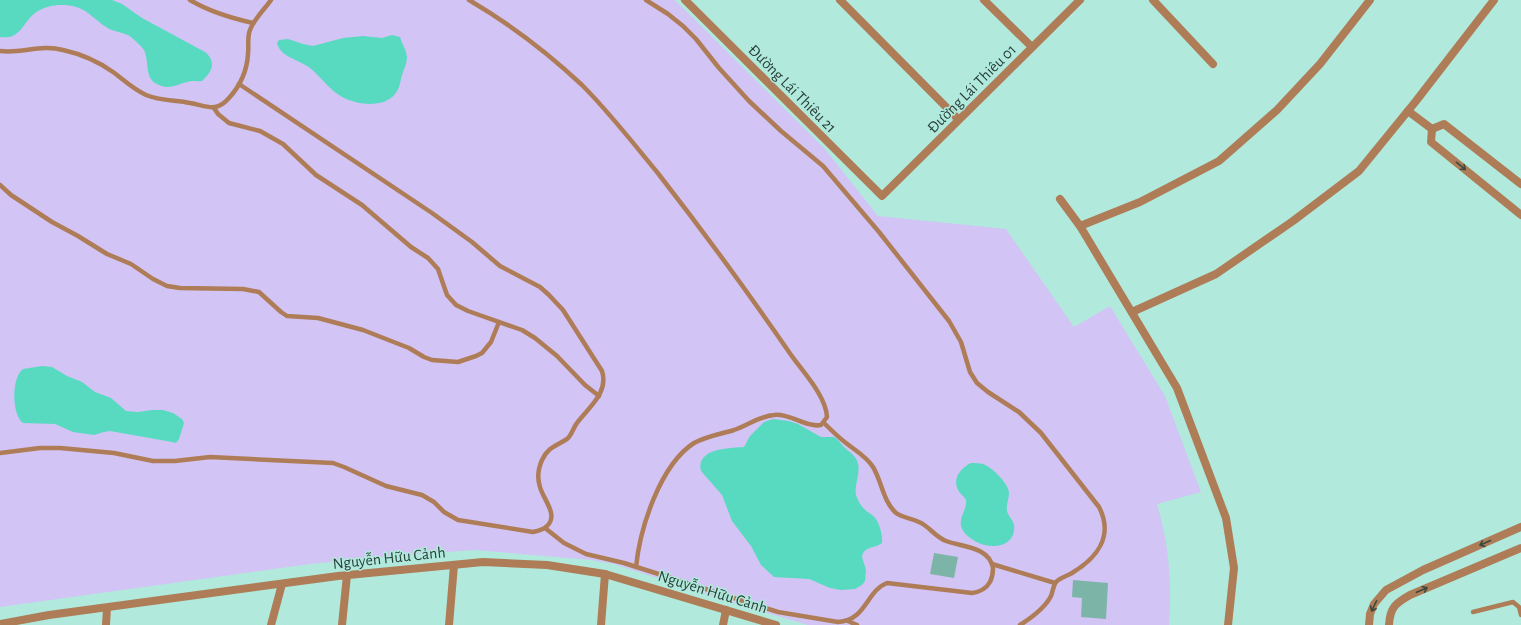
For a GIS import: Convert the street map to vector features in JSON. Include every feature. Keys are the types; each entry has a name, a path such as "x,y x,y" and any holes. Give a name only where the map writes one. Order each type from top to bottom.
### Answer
{"street":[{"name":"Đường Lái Thiêu 21","path":"685,0 882,196"},
{"path":"840,0 958,119"},
{"path":"984,0 1032,47"},
{"name":"Đường Lái Thiêu 01","path":"882,196 958,119 1080,0"},
{"path":"1153,0 1213,64"},
{"path":"1080,226 1140,202 1219,161 1282,104 1320,64 1370,0"},
{"path":"1132,312 1216,274 1293,222 1359,171 1408,111 1494,0"},
{"path":"1408,111 1432,129"},
{"path":"1432,129 1444,124 1521,184"},
{"path":"1432,129 1431,142 1521,215"},
{"path":"1060,199 1080,226 1177,388 1226,518 1234,568 1228,625"},
{"path":"1369,625 1370,614 1374,604 1386,590 1423,570 1521,527"},
{"path":"1389,625 1391,612 1394,606 1410,594 1521,548"},
{"name":"Nguyễn Hữu Cảnh","path":"0,624 49,615 347,575 483,562 547,565 605,574 776,625"},
{"path":"449,625 454,565"},
{"path":"601,625 605,574"},
{"path":"342,625 347,575"},
{"path":"272,625 282,584"},
{"path":"106,625 107,608"},
{"path":"723,625 726,610"}],"lane":[{"path":"190,0 211,11 254,23"},
{"path":"0,52 39,48 63,50 76,53 100,64 146,95 164,100 181,101 214,108 221,105 228,99 239,84 246,65 248,54 248,33 271,0"},
{"path":"469,0 518,31 551,58 582,86 620,127 720,255 814,387 826,410 827,417 821,425 814,425 785,415 766,416 735,430 707,437 685,450 673,465 650,508 640,536 636,566"},
{"path":"646,0 683,26 749,101 781,131 823,166 879,232 949,321 961,342 970,372 977,383 1031,422 1097,502 1105,523 1105,534 1102,544 1080,567 1070,575 1059,579 1055,583 1052,595 1043,606 1020,625"},
{"path":"0,453 40,448 60,448 114,453 153,461 175,461 215,457 333,463 386,486 422,495 434,502 444,512 458,520 533,532 545,528 550,520 551,514 539,486 538,478 541,464 547,452 552,447 569,437 576,424 599,396 604,385 604,376 602,371 563,310 549,295 530,281 500,266 472,242 437,216 239,84"},
{"path":"214,108 218,114 229,123 260,131 283,144 316,175 362,205 411,247 428,258 438,269 447,295 456,305 468,311 522,330 557,356 575,375 599,396"},
{"path":"0,185 11,195 52,222 107,254 131,264 153,279 167,286 180,288 243,289 258,292 287,316 318,318 363,330 409,348 432,360 458,362 482,353 491,342 499,322"},
{"path":"824,423 847,444 862,454 876,475 887,501 896,512 907,519 920,523 946,541 982,552 987,556 992,564 993,572 990,582 986,587 977,592 887,583 879,587 862,610 848,621"},
{"path":"545,528 578,551 586,554 636,566 778,612 838,622 848,621 857,625"},
{"path":"992,564 1055,583"},
{"path":"1473,612 1513,602 1519,607 1521,615"}],"shaded area":[{"path":"0,0 675,0 825,149 878,216 1006,229 1074,327 1110,306 1165,396 1201,492 1157,504 1169,564 1169,625 808,625 736,604 614,564 591,560 474,550 310,564 0,607"},
{"path":"0,0 112,0 122,4 142,18 205,52 211,59 211,71 202,81 189,81 171,87 164,87 155,83 148,73 144,50 138,43 128,35 106,27 80,8 66,5 39,10 17,33 12,36 0,37"},
{"path":"392,35 400,37 407,57 400,85 397,92 384,102 371,104 363,104 339,95 310,68 282,52 277,43 279,40 288,39 313,46 343,38 363,36 382,38"},
{"path":"42,366 52,367 67,376 82,382 95,392 111,398 126,411 138,412 163,410 173,413 182,419 184,423 179,439 176,443 110,431 94,435 73,432 55,424 23,423 19,419 15,405 14,396 16,380 23,369"},
{"path":"773,419 798,424 821,437 834,437 853,455 857,461 859,467 856,494 862,507 877,520 881,532 882,543 867,549 863,553 862,557 866,570 865,581 862,585 855,589 841,590 830,588 809,579 774,577 761,565 751,546 732,521 722,495 701,471 701,463 703,458 715,451 744,447 750,436 764,422"},
{"path":"971,463 978,463 987,466 999,476 1008,489 1009,495 1007,511 1014,525 1014,532 1012,537 1004,544 993,546 981,544 969,537 962,529 961,520 966,500 958,490 956,481 958,474"}],"building":[{"path":"934,553 958,557 954,578 930,574"},
{"path":"1073,580 1108,583 1106,619 1081,617 1082,598 1072,597"}]}
